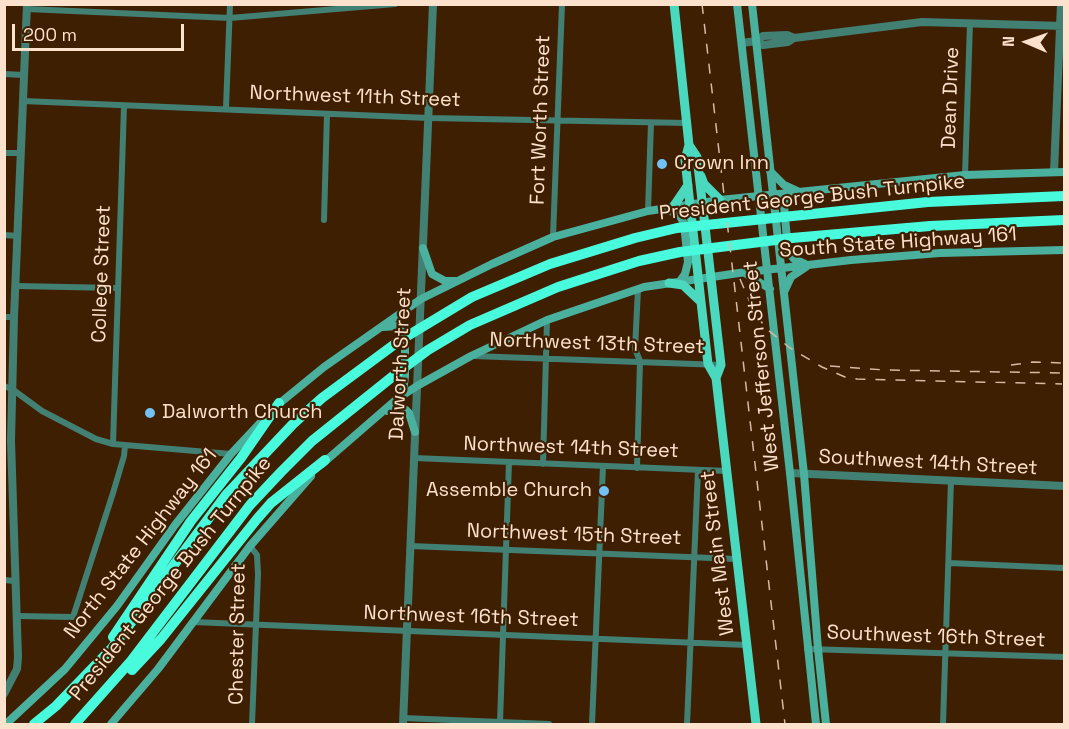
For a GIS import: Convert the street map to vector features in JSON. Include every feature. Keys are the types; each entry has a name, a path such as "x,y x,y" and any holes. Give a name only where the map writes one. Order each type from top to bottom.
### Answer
{"highway":[{"name":"President George Bush Turnpike","path":"34,724 112,648 226,495 293,424 322,398 399,341 472,297 550,264 634,238 677,228 918,202 1065,196"},
{"name":"President George Bush Turnpike","path":"75,724 131,661 250,506 289,464 339,418 397,373 428,350 470,325 558,287 639,261 680,252 782,239 919,227 1065,220"},
{"path":"86,675 191,520 241,458 279,403"},
{"path":"80,724 161,639 271,503 325,460"}],"main road":[{"name":"West Main Street","path":"674,4 689,145 685,160 690,204 688,223 692,262 699,279 708,364 716,378 756,724"},
{"name":"West Jefferson Street","path":"737,4 768,270 816,724"},
{"name":"West Jefferson Street","path":"752,4 770,171 773,194 779,212 784,252 781,268 783,293 804,474 826,724"},
{"name":"West Main Street","path":"689,145 697,157 722,365"},
{"path":"699,171 704,184 720,200"},
{"path":"770,171 784,185 799,192"},
{"path":"690,204 965,175 1065,172"},
{"path":"688,184 669,208 688,223"},
{"path":"779,212 788,199 799,192"},
{"name":"North State Highway 161","path":"6,724 65,669 117,606 175,525 231,454 279,403 324,367 421,299 553,237 648,211 690,204"},
{"path":"423,248 432,274 445,281 456,281"},
{"name":"South State Highway 161","path":"699,279 808,265 940,253 1065,250"},
{"path":"784,252 794,260 808,265"},
{"path":"680,282 692,262"},
{"path":"783,293 791,277 808,265"},
{"path":"744,273 770,289"},
{"path":"111,724 158,669 250,546 325,460 398,399 471,356 547,320 638,289 699,279"},
{"path":"669,283 683,285 701,302"},
{"path":"376,329 398,326 402,331 406,344 405,376 403,392 398,399"},
{"path":"716,378 722,365"},
{"path":"381,413 391,409 406,410 415,432"}],"street":[{"path":"226,108 230,4"},
{"path":"4,694 17,669 8,387 16,286 27,7 230,18 395,4"},
{"name":"Dalworth Street","path":"403,721 433,4"},
{"name":"Fort Worth Street","path":"553,237 562,4"},
{"path":"1054,172 1061,84 1061,4"},
{"path":"742,42 756,42 763,36 787,35 794,38 922,22 1062,26"},
{"name":"Dean Drive","path":"965,175 970,23"},
{"path":"4,74 24,75"},
{"name":"Northwest 11th Street","path":"23,102 226,108 429,118 687,123"},
{"name":"College Street","path":"113,444 124,106"},
{"path":"324,220 327,114"},
{"path":"648,211 651,123"},
{"path":"4,153 20,153"},
{"path":"4,235 18,236"},
{"path":"16,286 117,288"},
{"path":"637,468 640,361 635,349 638,289"},
{"path":"4,317 14,317"},
{"path":"543,464 547,320"},
{"name":"Northwest 13th Street","path":"471,356 722,365"},
{"path":"8,387 42,411 96,439 113,444 231,454"},
{"path":"17,616 73,617 113,493 125,445"},
{"name":"Northwest 14th Street","path":"414,458 727,471"},
{"path":"500,722 508,462"},
{"path":"592,724 603,466"},
{"path":"687,724 698,470"},
{"name":"Southwest 14th Street","path":"790,473 1065,486"},
{"path":"943,724 951,480"},
{"name":"Chester Street","path":"250,546 257,555 258,574 252,724"},
{"name":"Northwest 15th Street","path":"410,546 737,559"},
{"path":"949,563 1065,568"},
{"path":"4,580 15,580"},
{"name":"Northwest 16th Street","path":"194,622 747,645"},
{"name":"Southwest 16th Street","path":"807,649 1065,657"},
{"path":"403,721 549,724"}],"railway":[{"path":"702,4 785,724"},
{"path":"740,279 755,314 768,330 790,348 822,367 845,377 1062,384"},
{"path":"1011,365 1033,362 1064,363"},
{"path":"830,366 885,370 1064,373"}],"place":[{"name":"Crown Inn","path":"662,164"},
{"name":"Dalworth Church","path":"150,413"},
{"name":"Assemble Church","path":"604,491"}]}
